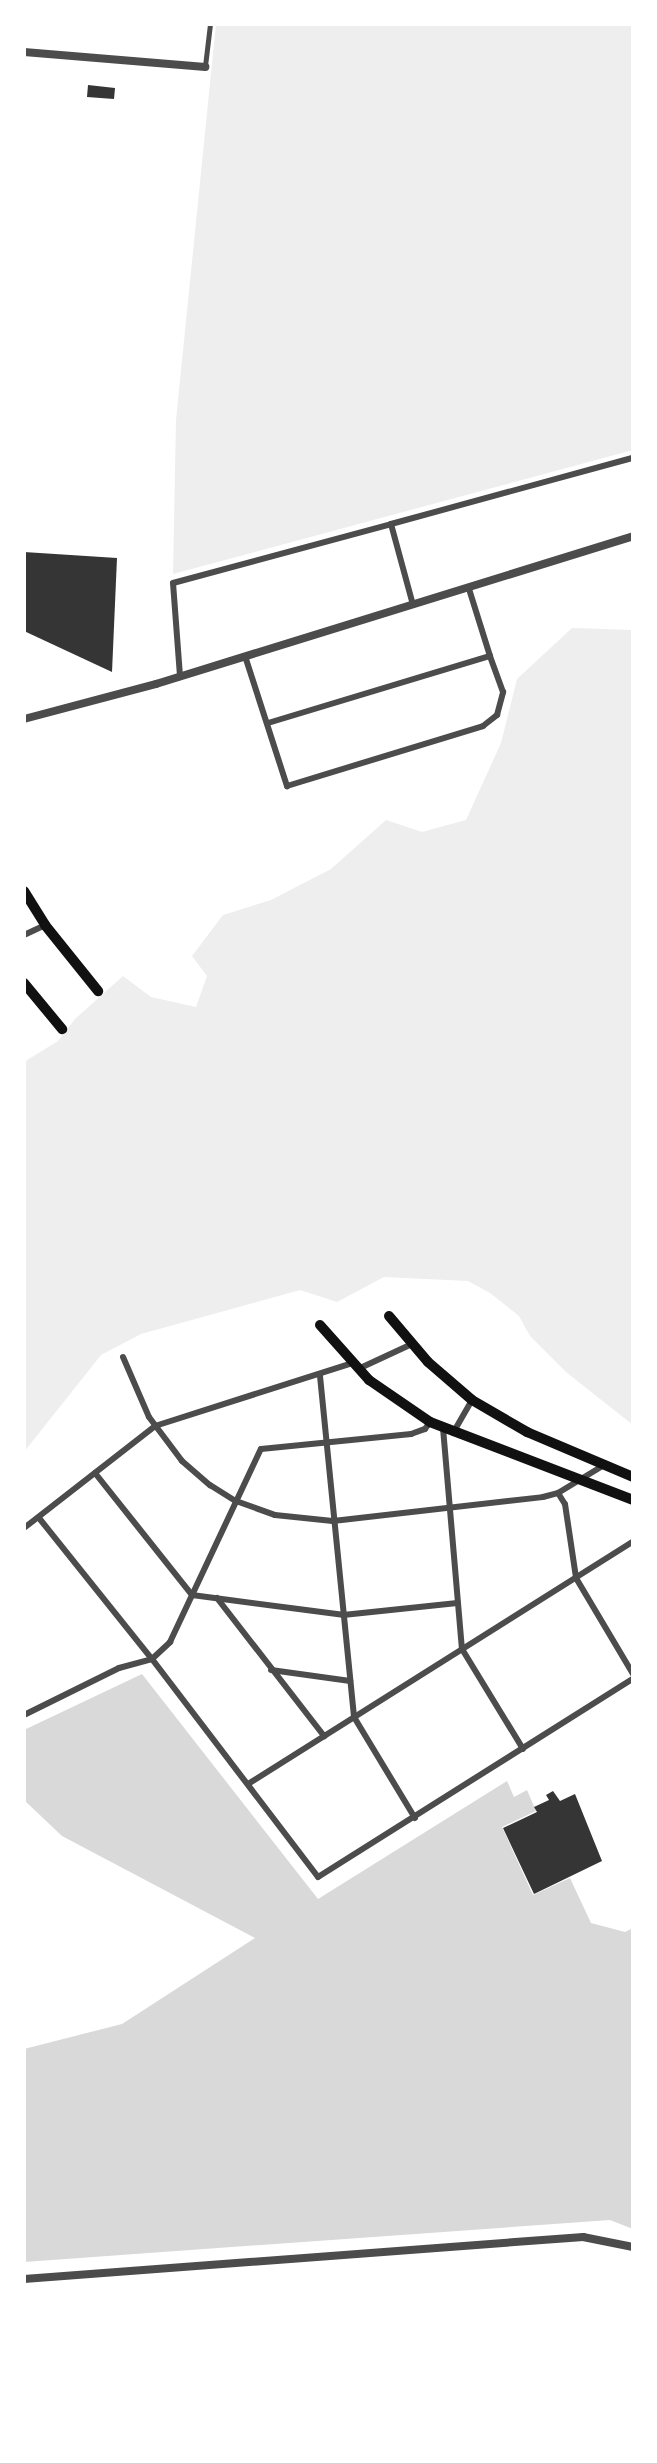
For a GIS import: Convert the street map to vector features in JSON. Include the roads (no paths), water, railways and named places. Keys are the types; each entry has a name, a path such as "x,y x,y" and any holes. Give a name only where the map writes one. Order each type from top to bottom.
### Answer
{"highway":[{"path":"24,891 45,925 98,991"},
{"path":"24,983 62,1029"},
{"path":"389,1316 412,1344 472,1400 527,1432 633,1477"},
{"path":"320,1325 355,1366 386,1394 430,1422 633,1500"}],"street":[{"path":"24,52 205,67 210,24"},
{"path":"180,676 173,583 633,458"},
{"path":"391,524 413,605"},
{"path":"24,719 180,676 633,536"},
{"path":"245,656 287,786 483,726 497,715 503,692 469,589"},
{"path":"268,723 490,656"},
{"path":"24,935 45,925"},
{"path":"24,1528 155,1426 355,1366 412,1344"},
{"path":"123,1357 149,1417 182,1461 210,1485 236,1501 275,1515 333,1521 558,1493 605,1465"},
{"path":"320,1376 354,1717 415,1818"},
{"path":"472,1400 448,1430 447,1508 462,1649 523,1749"},
{"path":"24,1715 119,1668 152,1659 170,1642 261,1449 411,1434 425,1429 430,1422"},
{"path":"95,1473 192,1595 343,1615 457,1603"},
{"path":"39,1518 152,1659 318,1877 633,1677 576,1578 565,1504 558,1493"},
{"path":"248,1784 633,1542"},
{"path":"217,1598 324,1736"},
{"path":"271,1670 350,1681"},
{"path":"24,2279 583,2237 615,2240 633,2247"}]}
